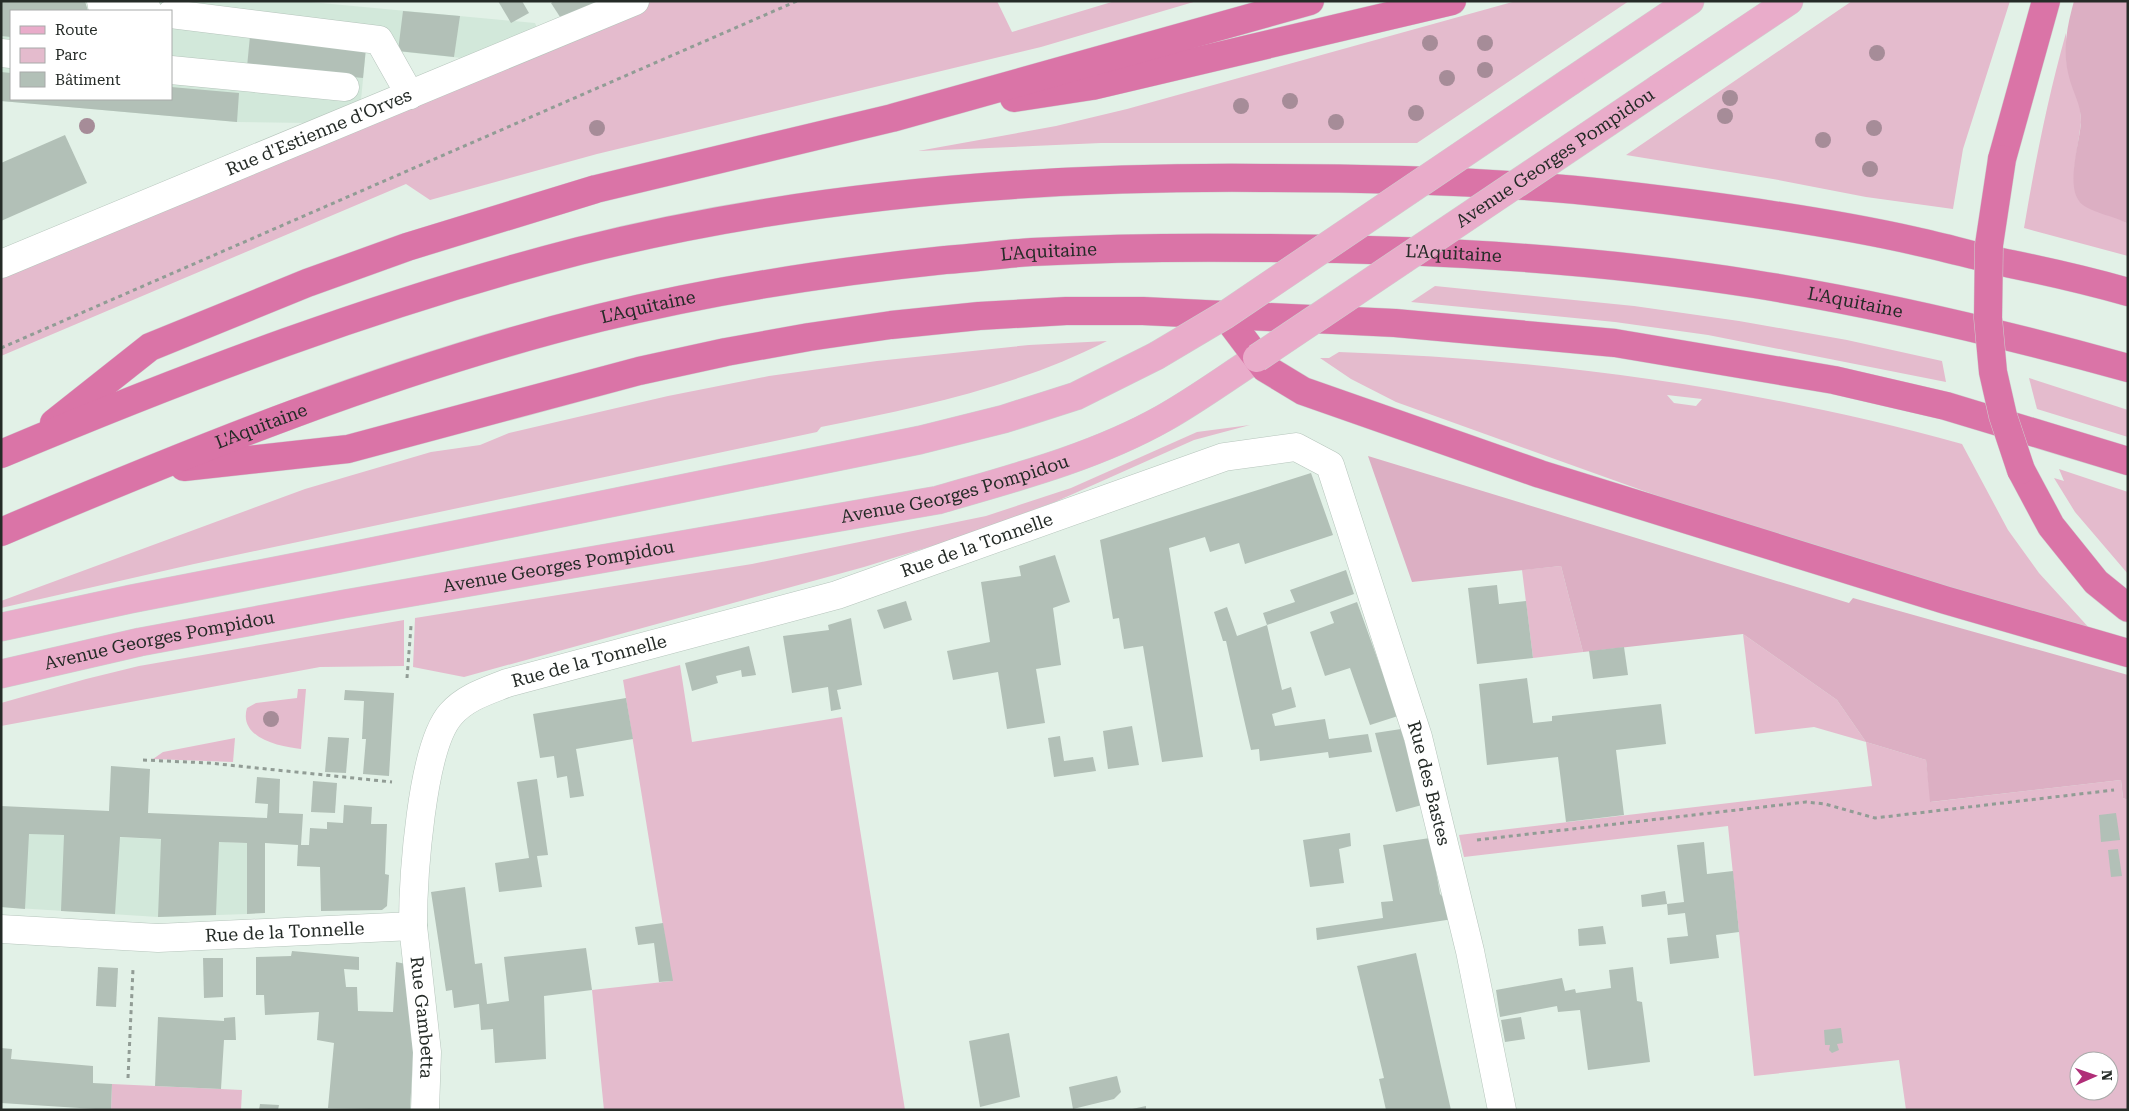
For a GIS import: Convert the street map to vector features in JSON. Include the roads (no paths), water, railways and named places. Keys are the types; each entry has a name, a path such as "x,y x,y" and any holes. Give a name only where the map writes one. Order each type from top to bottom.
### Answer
{"highway":[{"path":"30,442 150,347 307,283 407,247 596,190 892,118 1310,1"},
{"path":"892,118 1092,86 1452,1"},
{"path":"2046,1 2002,158 1989,245 1988,318 1993,372 2003,416 2021,470 2051,526 2096,582 2128,608"},
{"path":"1,454 298,337 439,290 582,250 728,219 874,197 1023,183 1171,177 1320,178 1524,186 1603,193 1765,213 1902,238 2058,273 2128,292"},
{"name":"L'Aquitaine","path":"1,532 145,471 331,401 460,358 598,318 740,288 882,267 1028,252 1172,247 1318,248 1420,251 1606,265 1754,284 1897,311 2040,344 2128,368"},
{"path":"145,471 348,449 552,392 726,352 800,339 892,325 980,316 1066,311 1133,311 1395,323 1615,343 1843,382 1946,406 2128,461"},
{"path":"1226,315 1257,358 1276,376 1303,391 1540,474 1945,600 2128,653"}],"main road":[{"path":"1,627 130,599 920,440 1004,419 1076,396 1156,356 1226,315 1690,1"},
{"name":"Avenue Georges Pompidou","path":"1,674 140,642 344,604 938,500 1026,475 1102,447 1163,418 1257,358 1789,1"}],"street":[{"path":"101,1 102,6 139,10"},
{"name":"Rue d'Estienne d'Orves","path":"1,264 635,1"},
{"path":"172,14 379,40 410,95"},
{"path":"172,70 345,87"},
{"name":"Rue de la Tonnelle","path":"1,929 158,938 413,926 413,879 432,757 440,733 450,714 473,696 507,683 837,595 1224,457 1296,446 1330,465"},
{"name":"Rue des Bastes","path":"1330,465 1418,737 1470,951 1502,1110"},
{"name":"Rue Gambetta","path":"413,926 427,1052 425,1110"}]}
